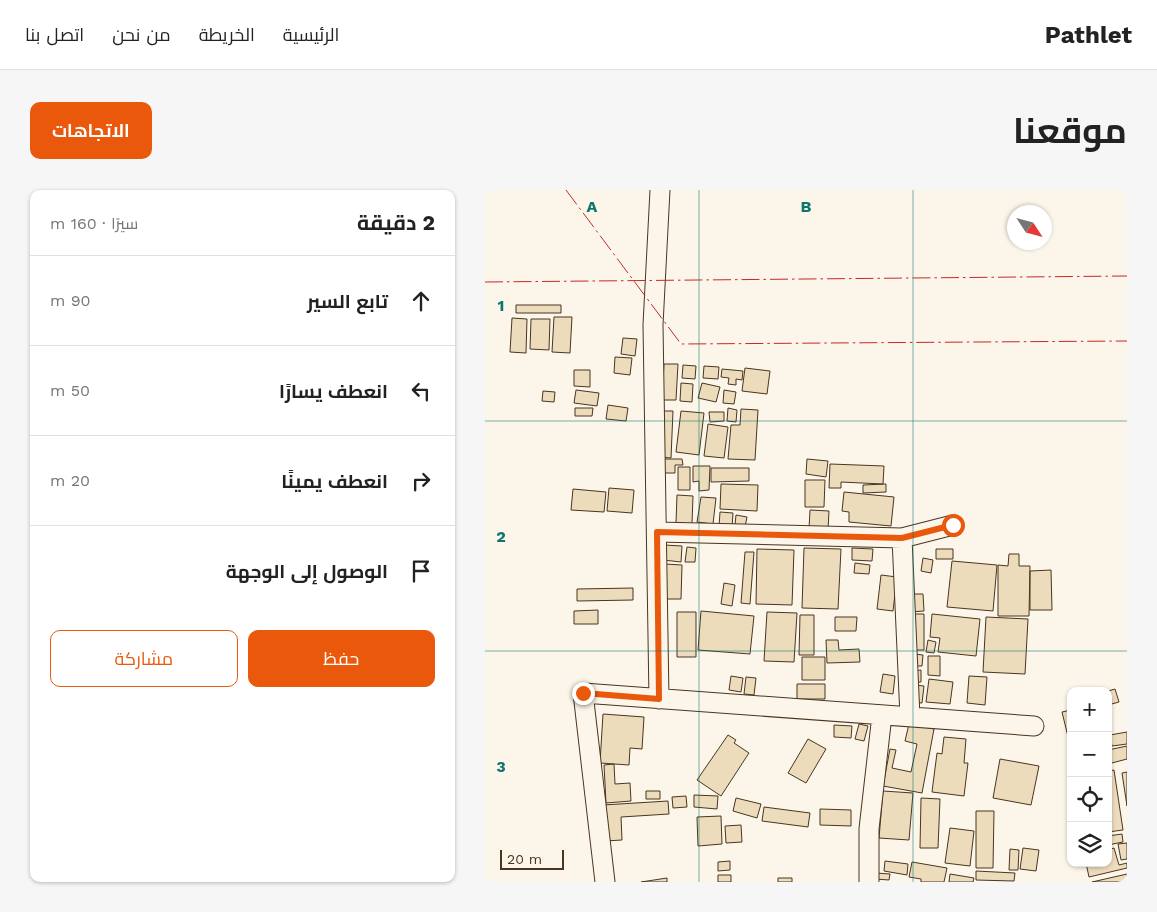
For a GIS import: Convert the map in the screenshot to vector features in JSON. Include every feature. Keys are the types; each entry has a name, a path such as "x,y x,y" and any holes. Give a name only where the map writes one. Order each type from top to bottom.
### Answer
{"street":[{"path":"659,699 653,325 660,190"},
{"path":"657,532 902,538 953,525"},
{"path":"902,538 910,717"},
{"path":"605,882 583,693 1034,726"},
{"path":"869,882 869,829 882,715"}],"building":[{"path":"516,305 561,305 561,313 516,313"},
{"path":"554,317 572,317 570,353 552,352"},
{"path":"512,318 527,319 526,353 510,352"},
{"path":"531,319 550,319 549,350 530,349"},
{"path":"623,338 637,339 635,356 621,354"},
{"path":"615,357 632,358 630,375 614,373"},
{"path":"664,364 678,364 676,400 662,400"},
{"path":"683,365 696,366 695,379 682,378"},
{"path":"704,366 719,367 718,379 703,378"},
{"path":"745,368 770,371 767,394 742,391"},
{"path":"722,369 743,371 742,380 736,379 736,385 728,384 729,378 721,377"},
{"path":"574,370 590,370 590,387 574,386"},
{"path":"681,383 693,384 692,402 680,401"},
{"path":"702,383 720,387 716,402 698,398"},
{"path":"576,390 599,393 597,406 574,403"},
{"path":"724,390 736,392 734,404 723,403"},
{"path":"543,391 555,392 554,402 542,401"},
{"path":"608,405 628,408 626,421 606,419"},
{"path":"575,408 593,408 592,416 575,416"},
{"path":"728,408 737,410 736,422 727,421"},
{"path":"741,409 758,410 755,460 728,459 731,425 740,425"},
{"path":"660,411 673,411 671,458 659,457"},
{"path":"681,411 704,413 699,455 676,452"},
{"path":"709,412 724,412 724,421 710,422"},
{"path":"708,424 728,427 724,458 704,456"},
{"path":"660,459 682,459 683,465 675,465 675,473 660,473"},
{"path":"807,459 828,461 826,477 806,474"},
{"path":"830,464 884,466 883,484 841,482 841,488 829,488"},
{"path":"693,466 710,466 709,490 699,491 699,481 693,482"},
{"path":"678,467 690,467 690,490 678,490"},
{"path":"711,468 749,468 749,481 711,482"},
{"path":"805,480 825,480 824,507 805,507"},
{"path":"721,484 758,485 757,511 720,509"},
{"path":"886,484 886,492 863,493 863,485"},
{"path":"609,488 634,490 632,513 607,511"},
{"path":"573,489 606,492 604,512 571,510"},
{"path":"844,492 894,497 891,526 849,522 849,512 842,511"},
{"path":"677,495 693,496 692,524 676,523"},
{"path":"701,497 716,498 713,524 697,522"},
{"path":"810,510 829,511 828,530 809,529"},
{"path":"720,512 733,513 732,528 719,527"},
{"path":"736,515 747,517 745,527 735,525"},
{"path":"664,545 682,546 681,562 663,560"},
{"path":"687,547 696,548 695,562 685,562"},
{"path":"804,548 841,549 838,609 802,608"},
{"path":"852,548 873,549 872,561 852,560"},
{"path":"757,549 794,550 792,605 756,604"},
{"path":"936,549 953,549 953,559 936,559"},
{"path":"745,552 754,552 750,604 741,603"},
{"path":"1009,554 1019,554 1019,566 1030,566 1029,616 998,616 998,565 1008,566"},
{"path":"923,558 933,560 931,573 921,571"},
{"path":"952,561 997,565 993,611 947,607"},
{"path":"855,563 870,565 869,574 854,573"},
{"path":"665,564 682,565 681,599 664,599"},
{"path":"1051,570 1052,610 1030,610 1030,571"},
{"path":"881,575 897,577 893,611 877,609"},
{"path":"724,583 735,585 732,606 721,604"},
{"path":"633,588 633,600 577,601 577,589"},
{"path":"908,594 923,594 924,611 909,612"},
{"path":"598,610 598,624 574,624 574,611"},
{"path":"701,611 754,616 750,654 698,650"},
{"path":"677,612 696,612 696,657 677,657"},
{"path":"767,612 797,613 794,662 764,661"},
{"path":"914,614 924,614 924,650 913,650"},
{"path":"932,614 980,619 976,656 938,652 940,638 930,637"},
{"path":"800,615 814,615 814,655 799,655"},
{"path":"835,617 857,617 856,631 835,631"},
{"path":"986,617 1028,619 1025,674 983,672"},
{"path":"826,640 838,640 839,650 859,649 860,662 827,663"},
{"path":"928,640 936,642 934,653 926,652"},
{"path":"914,654 923,655 922,666 913,666"},
{"path":"928,656 940,656 940,676 928,675"},
{"path":"802,657 825,657 825,680 802,680"},
{"path":"921,670 921,682 913,682 913,671"},
{"path":"883,674 895,676 893,694 880,692"},
{"path":"731,676 743,678 741,692 729,690"},
{"path":"969,676 987,677 985,705 967,703"},
{"path":"746,677 756,678 754,695 744,694"},
{"path":"929,679 953,682 950,704 926,702"},
{"path":"797,684 825,684 825,699 797,699"},
{"path":"914,685 924,686 922,703 912,702"},
{"path":"1115,689 1119,702 1112,704 1112,690"},
{"path":"1067,711 1067,733 1062,712"},
{"path":"603,714 644,717 642,749 630,748 629,765 600,763"},
{"path":"859,724 868,726 864,741 855,739"},
{"path":"909,724 934,729 922,793 883,786 890,749 896,750 892,768 911,772 917,744 905,741"},
{"path":"834,725 852,726 851,738 834,737"},
{"path":"1127,732 1127,744 1112,746 1112,735"},
{"path":"728,735 736,740 734,743 749,753 721,796 697,780"},
{"path":"944,737 966,739 964,763 968,763 964,796 932,792 937,753 942,754"},
{"path":"808,739 826,749 806,783 788,773"},
{"path":"1127,746 1127,759 1112,763 1112,749"},
{"path":"1000,759 1039,766 1031,805 993,798"},
{"path":"614,764 615,784 630,783 631,801 606,803 604,765"},
{"path":"1112,770 1114,770 1123,830 1112,831 1112,777"},
{"path":"1127,772 1127,806 1122,773"},
{"path":"646,791 660,791 660,799 646,799"},
{"path":"883,791 913,793 909,840 879,838"},
{"path":"694,795 718,796 717,809 694,807"},
{"path":"686,796 687,807 673,808 672,797"},
{"path":"736,798 761,804 757,818 733,811"},
{"path":"921,798 940,799 938,848 920,848"},
{"path":"668,801 669,814 621,817 622,840 605,841 603,805"},
{"path":"764,807 810,813 808,827 762,821"},
{"path":"820,809 851,810 851,826 820,825"},
{"path":"976,811 994,811 993,868 976,868"},
{"path":"721,816 722,844 698,846 697,817"},
{"path":"741,825 742,842 726,843 725,826"},
{"path":"950,828 974,831 970,866 945,863"},
{"path":"1122,834 1123,842 1112,844 1112,835"},
{"path":"1127,843 1127,859 1121,860 1118,844"},
{"path":"1023,848 1039,850 1036,871 1020,869"},
{"path":"1114,848 1119,865 1127,863 1127,868 1089,877 1087,867 1112,867 1112,849"},
{"path":"1010,849 1019,850 1018,870 1009,870"},
{"path":"730,861 730,870 718,871 718,862"},
{"path":"885,861 908,864 907,875 884,871"},
{"path":"912,862 947,868 944,882 921,882 921,879 909,877"},
{"path":"976,871 1015,873 1014,881 976,880"},
{"path":"876,873 890,874 889,880 875,879"},
{"path":"950,874 974,878 973,882 949,882"},
{"path":"1127,874 1127,882 1092,882"},
{"path":"718,875 731,875 731,882 718,882"},
{"path":"667,878 667,882 641,882"},
{"path":"778,878 792,878 792,882 778,882"}],"power":[{"path":"566,190 681,344 1127,341"},
{"path":"485,282 1127,276"}],"route":[{"path":"583,693 659,699 657,532 902,538 953,525"}]}
